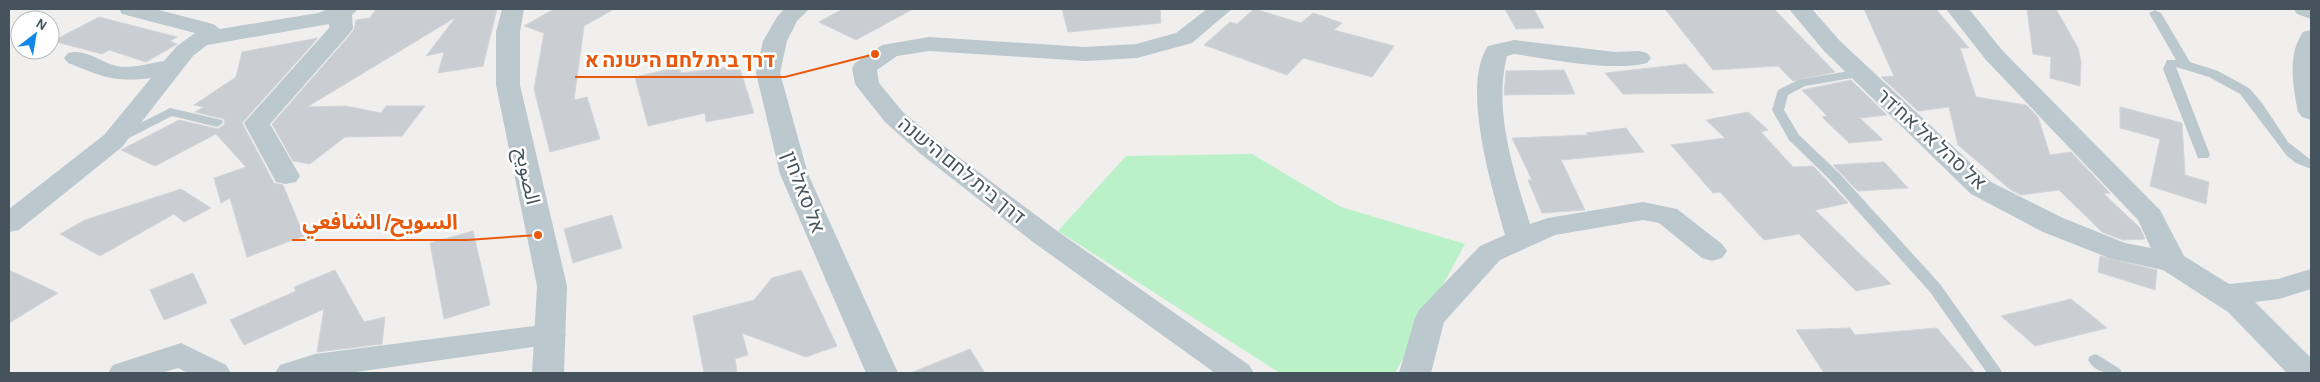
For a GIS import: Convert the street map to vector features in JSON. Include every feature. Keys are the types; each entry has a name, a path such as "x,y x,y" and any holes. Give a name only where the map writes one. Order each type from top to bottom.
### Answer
{"street":[{"path":"130,9 205,29 215,36"},
{"name":"الصويح","path":"513,9 508,32 508,85 552,286 548,373"},
{"name":"אל סאלחין","path":"798,9 788,17 775,41 768,73 794,174 882,373"},
{"name":"דרך בית לחם הישנה","path":"1221,9 1213,18 1169,44 1133,50 1086,52 1029,48 963,40 920,40 887,47 872,56 864,68 867,84 894,117 931,149 1043,235 1238,373"},
{"name":"אל סהל אל אח'דר","path":"1800,9 1832,46 1981,188 2053,225 2119,251 2172,262"},
{"path":"1957,9 1994,55 2150,216 2172,262 2239,304 2306,373"},
{"path":"2305,9 2311,12"},
{"path":"9,223 113,141 172,66 185,51 200,40 323,19 344,11"},
{"path":"286,176 257,123 341,29 344,11"},
{"path":"2311,37 2307,44 2306,90 2311,112"},
{"path":"1520,240 1503,176 1488,95 1492,61 1496,51 1514,47 1605,58 1639,58"},
{"path":"76,58 114,74 134,73 172,66"},
{"path":"1415,373 1430,318 1490,253 1548,227 1643,211 1666,215 1712,251"},
{"path":"2224,295 2279,289 2311,279"},
{"path":"291,373 315,366 550,335"},
{"path":"124,373 181,355 215,373"}],"lane":[{"path":"2155,13 2184,63"},
{"path":"2204,155 2169,69 2171,63 2184,63 2230,82 2250,96 2289,151 2311,165"},
{"path":"1860,73 1802,83 1782,93 1778,110 1794,138 1834,176 1872,221 1907,256 1935,288 1995,373"},
{"path":"113,141 170,112 217,123"},
{"path":"2096,360 2114,373"}],"green space":[{"path":"1252,154 1341,207 1465,244 1395,373 1280,373 1058,231 1126,156"}],"building":[{"path":"376,9 497,9 483,66 438,73 444,52 426,56 456,17 307,107 346,106 381,113 386,106 425,106 402,136 345,137 310,164 293,161 272,124 350,35 354,30 356,20 370,18"},
{"path":"554,9 614,9 584,26 574,100 587,97 600,139 550,152 534,89 544,33 524,26"},
{"path":"843,9 913,9 856,40 819,22"},
{"path":"1062,9 1160,9 1161,23 1068,32"},
{"path":"1254,9 1301,23 1313,13 1342,23 1334,30 1394,46 1372,77 1303,58 1287,75 1204,45 1230,22 1237,24"},
{"path":"1505,9 1534,9 1544,28 1516,29"},
{"path":"1665,9 1774,9 1835,72 1793,81 1778,66 1713,70"},
{"path":"1864,9 1936,9 1969,48 1960,48 1976,97 2026,105 2038,117 2050,155 2071,152 2110,193 2104,194 2140,228 2145,239 2123,240 2102,232 2059,190 2021,195 2011,190 1958,145 1949,107 1918,111 1881,77 1894,76"},
{"path":"2027,9 2056,9 2078,48 2081,62 2080,86 2050,78 2051,57 2033,54"},
{"path":"99,17 177,37 170,41 177,44 146,62 109,50 102,54 60,43 60,37"},
{"path":"318,38 242,123 274,183 283,185 304,236 247,257 230,198 221,203 214,178 246,167 216,134 155,166 121,150 179,120 218,129 225,124 224,119 195,112 204,107 194,105 236,77 242,52"},
{"path":"1686,64 1714,93 1623,94 1605,73"},
{"path":"739,66 754,113 706,122 705,113 648,126 635,77 679,67 681,73"},
{"path":"1564,70 1575,94 1504,95 1506,71"},
{"path":"1851,80 1887,115 1860,118 1883,140 1849,143 1822,117 1827,116 1802,90"},
{"path":"2120,107 2182,123 2185,175 2209,182 2206,204 2150,186 2160,139 2120,128"},
{"path":"1748,112 1768,130 1761,132 1793,167 1813,166 1848,203 1815,210 1891,284 1856,291 1799,234 1764,240 1720,192 1713,193 1671,145 1725,138 1706,120"},
{"path":"1626,128 1644,152 1561,160 1585,210 1542,213 1528,180 1532,180 1512,138 1588,135 1586,133"},
{"path":"1884,162 1908,188 1858,191 1833,165"},
{"path":"181,189 211,208 184,222 174,214 100,256 60,234 85,220"},
{"path":"612,215 622,248 573,263 564,229"},
{"path":"473,231 490,305 444,319 430,243"},
{"path":"2100,256 2157,270 2155,290 2098,272"},
{"path":"9,270 58,293 9,323"},
{"path":"335,270 364,322 385,317 382,344 317,352 324,309 244,345 230,320 296,291 294,287"},
{"path":"801,270 837,346 806,357 742,333 748,355 735,359 737,373 704,373 693,316 754,300 772,278"},
{"path":"193,273 207,303 164,320 150,290"},
{"path":"2071,299 2107,328 2035,346 2001,316"},
{"path":"1850,328 1855,335 1937,328 1975,373 1824,373 1796,330"},
{"path":"970,349 985,373 913,373 913,372"}],"place":[{"name":"דרך בית לחם הישנה א","path":"875,54"},
{"name":"السويح/ الشافعي","path":"538,235"}]}
